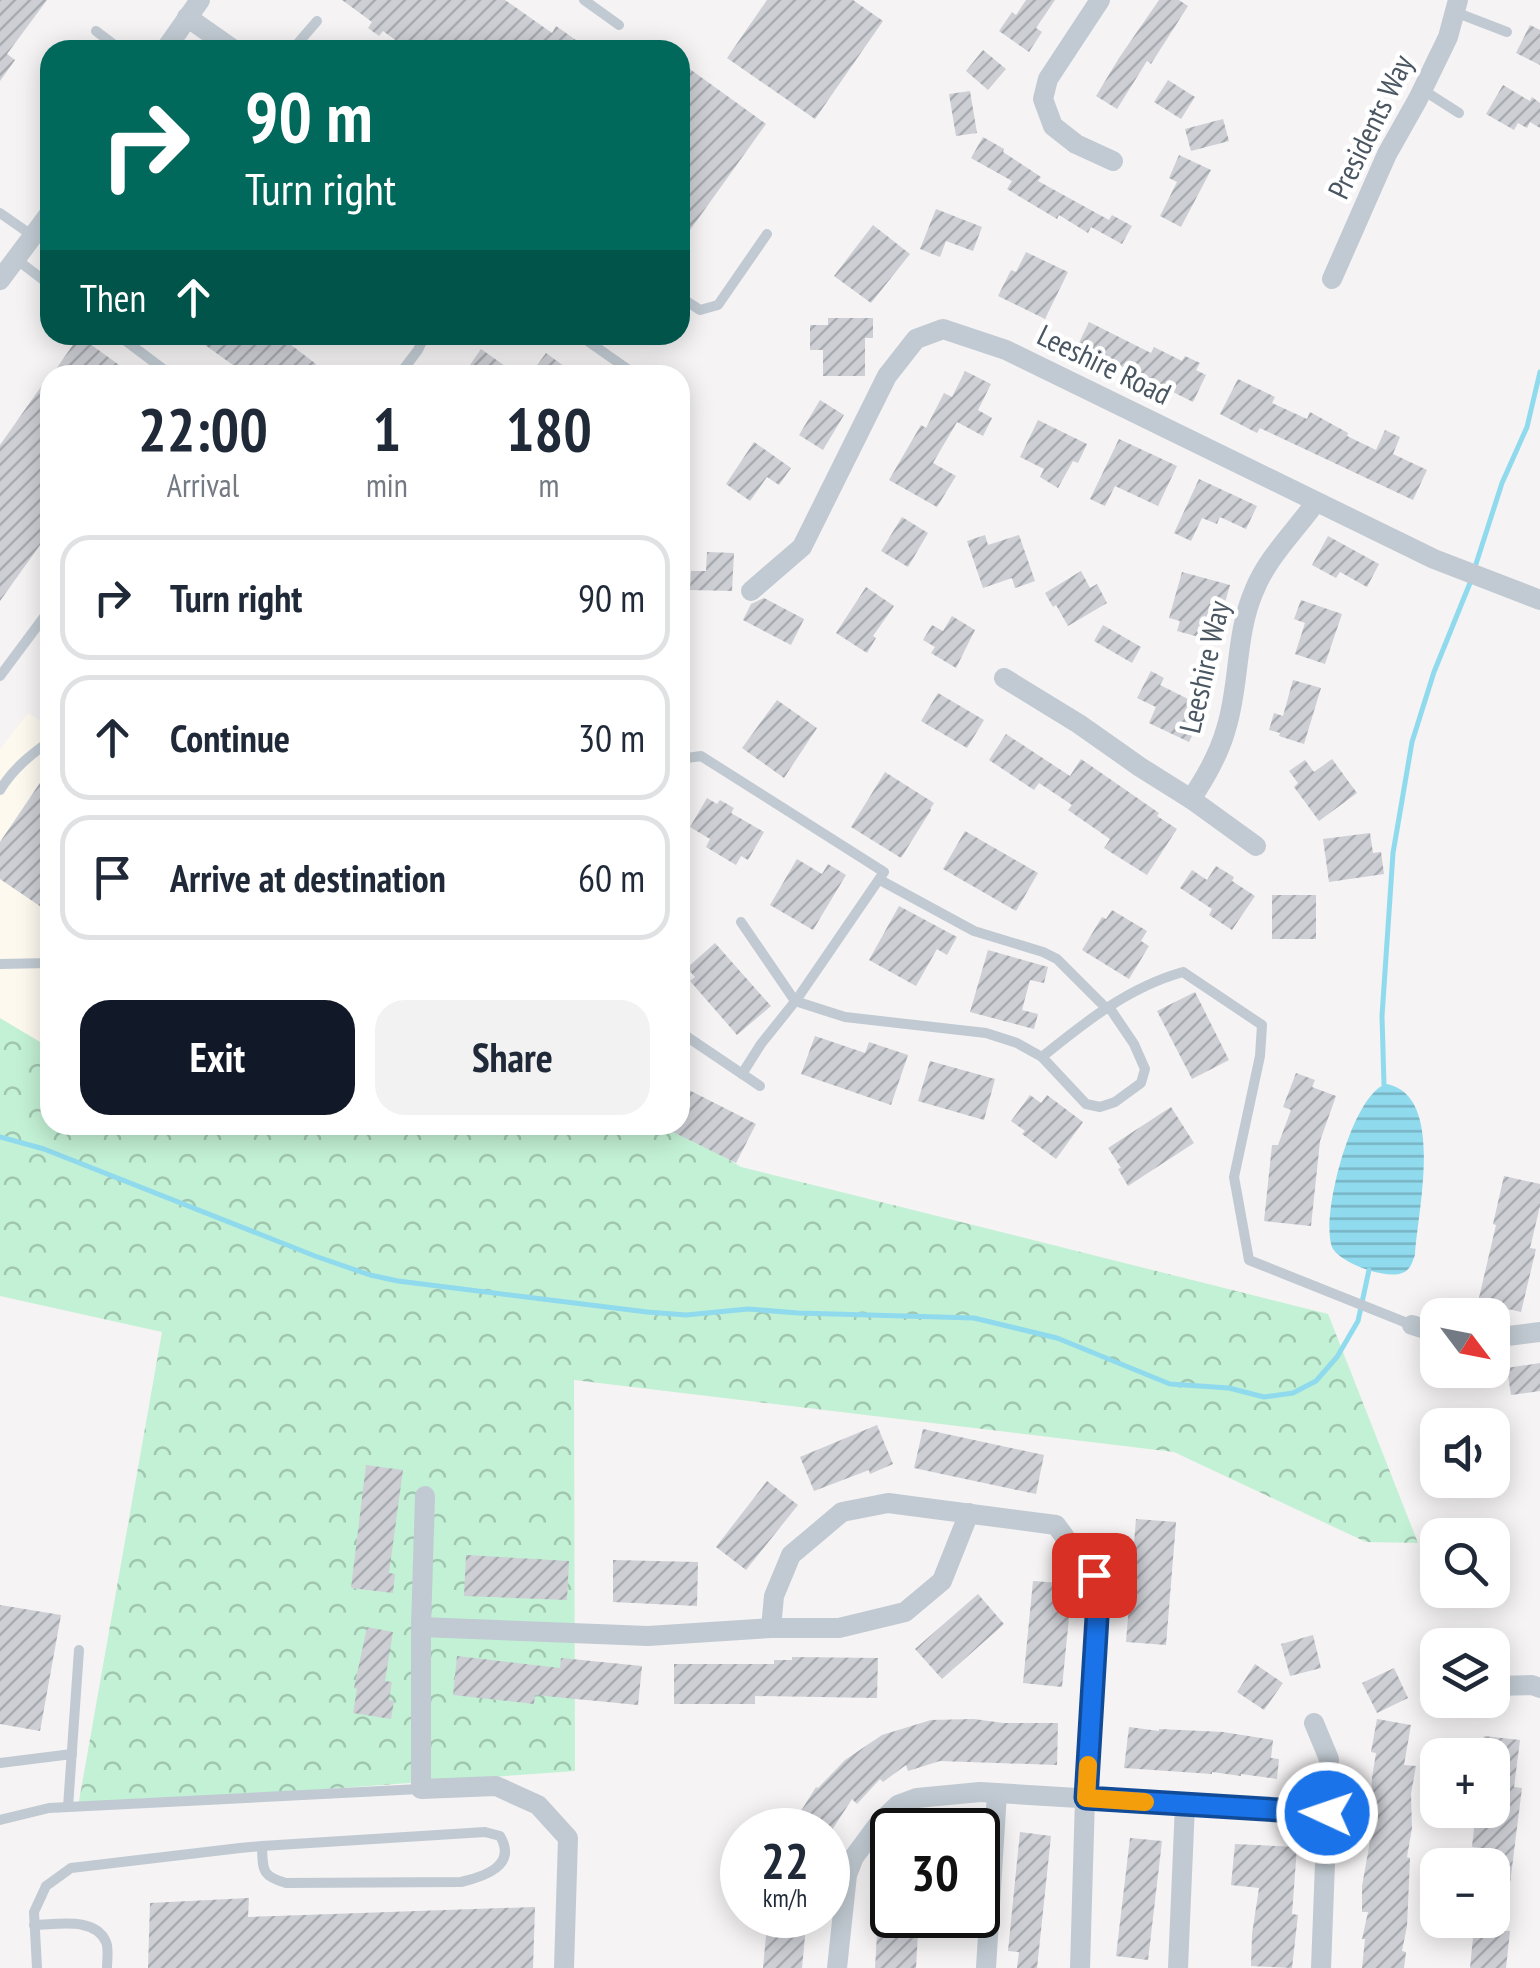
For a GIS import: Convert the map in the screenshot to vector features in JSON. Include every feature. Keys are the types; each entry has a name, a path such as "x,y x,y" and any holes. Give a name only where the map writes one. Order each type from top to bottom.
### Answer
{"street":[{"path":"1100,0 1048,79 1043,99 1053,126 1076,144 1113,160"},
{"name":"Presidents Way","path":"1332,279 1387,154 1448,37 1457,6"},
{"path":"172,40 194,8 224,40"},
{"path":"0,280 40,227"},
{"name":"Leeshire Road","path":"751,591 802,547 887,376 916,339 943,328 1006,350 1434,559 1540,600"},
{"name":"Leeshire Way","path":"1191,799 1209,772 1227,728 1241,638 1253,592 1273,555 1316,502"},
{"path":"1004,678 1079,724 1256,846"},
{"path":"1412,1325 1420,1327"},
{"path":"1510,1336 1540,1332"},
{"path":"424,1496 421,1789 496,1786 538,1806 568,1838 564,1968"},
{"path":"770,1628 774,1596 790,1555 842,1512 888,1503 1056,1525 1094,1575 1097,1617 1080,1968"},
{"path":"420,1628 648,1636 839,1628 905,1612 942,1582 970,1514"},
{"path":"1510,1685 1532,1684 1540,1688"},
{"path":"1314,1723 1329,1758 1321,1968"},
{"path":"986,1968 997,1792"},
{"path":"837,1968 847,1875 854,1856 898,1805 917,1798 997,1792 1327,1813"},
{"path":"1178,1968 1185,1804"}],"lane":[{"path":"584,0 619,25"},
{"path":"1457,6 1506,32"},
{"path":"301,40 318,21"},
{"path":"96,32 107,40"},
{"path":"1422,90 1459,114"},
{"path":"0,213 33,236"},
{"path":"690,304 700,310 718,306 767,234"},
{"path":"16,259 40,277"},
{"path":"132,345 158,365"},
{"path":"594,345 622,365"},
{"path":"0,676 40,622"},
{"path":"0,790 9,776 40,748"},
{"path":"690,758 701,756 882,876 974,931 1057,959 1108,1008 1134,1044 1145,1069 1141,1083 1115,1102 1100,1107 1086,1104 1042,1057 986,1033 844,1017 795,1001 741,922"},
{"path":"742,1074 882,876"},
{"path":"0,964 40,963"},
{"path":"1042,1057 1131,992 1183,972 1262,1025 1260,1056 1234,1177 1249,1260 1412,1325"},
{"path":"690,1039 760,1086"},
{"path":"68,1807 79,1650"},
{"path":"0,1763 72,1754"},
{"path":"0,1820 49,1808 421,1789"},
{"path":"37,1968 34,1912 46,1886 71,1868 262,1846 486,1832 500,1836 505,1844 498,1867 486,1876 461,1882 286,1883 266,1876 262,1846"},
{"path":"34,1925 85,1924 97,1931 107,1943 107,1968"}],"shaded area":[{"path":"28,713 40,721 40,1042 0,1018 0,749"}],"green space":[{"path":"0,1018 40,1042 40,1135 688,1135 741,1167 1328,1314 1418,1543 1366,1542 1174,1452 574,1380 575,1771 78,1807 162,1332 0,1296"}],"water":[{"path":"1387,1084 1405,1093 1417,1110 1424,1158 1415,1255 1407,1270 1395,1275 1374,1272 1343,1258 1332,1247 1330,1231 1335,1184 1351,1130 1374,1092"}],"building":[{"path":"0,0 47,0 7,54 15,60 0,81"},
{"path":"342,0 505,0 552,33 556,26 576,40 395,40 383,31 379,36 368,28 372,22"},
{"path":"767,0 853,0 883,21 815,119 727,58"},
{"path":"1026,0 1055,0 1036,28 1042,32 1029,52 999,31"},
{"path":"1159,0 1179,0 1188,6 1117,109 1096,96"},
{"path":"1530,25 1540,30 1540,65 1516,53"},
{"path":"983,50 1006,69 988,90 966,71"},
{"path":"690,69 766,124 690,230"},
{"path":"1168,80 1195,97 1181,119 1154,102"},
{"path":"1503,85 1540,103 1540,128 1530,122 1527,128 1518,123 1514,130 1486,114"},
{"path":"970,91 977,133 956,136 949,94"},
{"path":"1223,119 1229,141 1191,151 1185,129"},
{"path":"983,137 1041,177 1038,181 1109,220 1112,215 1132,226 1122,244 1091,227 1088,233 1059,215 1057,219 1007,189 1012,181 971,158"},
{"path":"1179,155 1211,170 1181,227 1160,216 1177,182 1169,178"},
{"path":"936,209 982,227 973,251 946,241 940,257 920,249"},
{"path":"873,225 910,254 871,303 834,276"},
{"path":"1026,252 1068,272 1045,319 998,296"},
{"path":"828,318 873,318 873,338 865,338 865,376 823,376 823,350 810,350 810,325 828,325"},
{"path":"1089,322 1151,353 1154,347 1182,361 1185,356 1200,363 1196,370 1206,375 1193,402 1119,365 1116,372 1075,351"},
{"path":"73,345 91,345 119,365 59,365"},
{"path":"205,345 291,345 316,364 315,365 233,365"},
{"path":"481,349 504,365 470,365"},
{"path":"546,353 562,365 537,365"},
{"path":"965,371 991,384 978,410 992,418 983,436 957,422 933,463 956,476 937,507 889,480 921,425 926,428 944,393 952,397"},
{"path":"1238,379 1275,397 1272,403 1307,419 1310,412 1376,450 1385,430 1400,437 1393,454 1427,470 1413,500 1260,428 1257,433 1220,414"},
{"path":"40,388 40,545 0,601 0,445"},
{"path":"820,400 844,415 823,450 799,435"},
{"path":"1038,420 1087,444 1058,488 1040,477 1044,469 1020,457"},
{"path":"1119,439 1177,466 1158,506 1115,486 1105,506 1090,499"},
{"path":"754,442 791,468 779,485 767,477 750,501 726,484"},
{"path":"1199,479 1257,506 1246,529 1220,517 1217,524 1202,518 1191,541 1174,533"},
{"path":"902,517 928,533 908,567 881,551"},
{"path":"985,535 988,545 1019,535 1035,581 1015,588 1012,578 983,588 967,541"},
{"path":"1328,536 1379,564 1367,587 1340,572 1336,578 1312,565"},
{"path":"707,552 734,553 732,591 690,590 691,571 706,571"},
{"path":"1081,571 1090,588 1097,584 1107,603 1068,626 1045,593"},
{"path":"1182,572 1230,585 1214,641 1177,631 1180,621 1169,618"},
{"path":"866,587 894,606 873,636 876,638 867,653 836,633"},
{"path":"764,598 804,619 791,645 743,620 751,604"},
{"path":"1301,600 1342,614 1325,664 1295,654 1305,623 1294,619"},
{"path":"952,616 975,630 956,668 931,653 935,647 923,640 932,625 943,631"},
{"path":"1103,625 1141,647 1132,663 1094,641"},
{"path":"1151,671 1164,678 1160,685 1190,700 1194,691 1211,699 1189,742 1149,723 1156,707 1137,698"},
{"path":"1293,680 1321,688 1304,744 1269,730 1274,713 1283,716"},
{"path":"938,693 984,720 967,748 921,721"},
{"path":"777,700 817,728 784,778 742,748"},
{"path":"1006,734 1070,776 1081,759 1177,829 1147,875 1104,848 1110,839 1068,810 1072,805 1039,783 1034,790 989,760"},
{"path":"1332,759 1357,793 1319,821 1294,787 1298,783 1289,771 1305,760 1314,772"},
{"path":"885,772 934,803 901,858 851,827"},
{"path":"40,783 40,906 0,879 0,842"},
{"path":"707,798 734,808 731,813 764,832 748,860 741,856 736,865 706,847 710,839 690,827"},
{"path":"965,831 1038,873 1016,911 943,869"},
{"path":"1370,833 1373,853 1381,852 1384,874 1329,882 1323,839"},
{"path":"797,859 822,874 828,864 846,875 813,930 770,905"},
{"path":"1216,866 1255,896 1232,930 1209,915 1212,909 1180,888 1192,870 1207,880"},
{"path":"1272,895 1316,895 1316,939 1272,939"},
{"path":"899,906 957,937 947,955 937,949 916,986 869,960"},
{"path":"1112,910 1147,931 1141,941 1149,946 1129,979 1082,950 1102,917 1106,919"},
{"path":"715,943 771,1006 737,1035 690,981 695,977 690,965"},
{"path":"988,950 1048,967 1044,983 1030,980 1022,1010 1038,1014 1034,1029 970,1012"},
{"path":"1195,992 1229,1060 1192,1079 1157,1011"},
{"path":"815,1036 865,1053 869,1042 908,1055 891,1105 801,1074"},
{"path":"930,1061 995,1079 984,1120 918,1101"},
{"path":"1296,1073 1315,1080 1312,1087 1336,1096 1320,1141 1311,1226 1264,1221 1272,1145 1278,1145 1291,1110 1283,1107"},
{"path":"690,1091 756,1124 736,1163 679,1135 690,1135"},
{"path":"1030,1095 1041,1103 1047,1095 1083,1122 1056,1159 1011,1121"},
{"path":"1171,1107 1194,1143 1128,1186 1108,1148"},
{"path":"1504,1176 1540,1184 1540,1206 1530,1248 1536,1249 1521,1312 1510,1309 1510,1298 1479,1298 1496,1225 1493,1224"},
{"path":"1540,1363 1540,1391 1511,1395 1510,1368"},
{"path":"877,1425 893,1464 814,1491 800,1457"},
{"path":"923,1429 1044,1455 1036,1494 914,1468"},
{"path":"366,1465 403,1470 389,1573 395,1574 393,1593 351,1588"},
{"path":"767,1481 798,1505 746,1570 716,1547"},
{"path":"1136,1519 1176,1522 1166,1645 1126,1642"},
{"path":"466,1555 569,1561 567,1600 464,1596"},
{"path":"613,1560 698,1562 697,1606 613,1602"},
{"path":"1033,1581 1061,1583 1060,1596 1071,1598 1062,1687 1023,1683"},
{"path":"978,1594 1004,1624 942,1679 915,1649"},
{"path":"0,1605 61,1615 40,1731 0,1724"},
{"path":"367,1627 393,1632 385,1681 392,1682 391,1719 353,1713 357,1689 354,1688"},
{"path":"1313,1635 1321,1668 1290,1676 1281,1644"},
{"path":"457,1656 560,1668 561,1658 642,1666 638,1705 535,1695 534,1704 453,1695"},
{"path":"878,1658 877,1698 755,1696 755,1704 674,1704 674,1664 774,1664 774,1660"},
{"path":"1255,1664 1283,1683 1264,1710 1237,1692"},
{"path":"1394,1668 1408,1698 1377,1713 1362,1683"},
{"path":"1377,1719 1411,1725 1404,1765 1416,1766 1407,1857 1410,1858 1404,1968 1362,1968 1362,1939 1368,1912 1362,1912 1362,1886 1369,1847 1376,1753 1371,1752"},
{"path":"931,1720 1058,1723 1057,1765 940,1761 908,1771 906,1765 883,1782 880,1779 857,1804 852,1799 846,1808 803,1808 816,1787 845,1760 882,1735"},
{"path":"1129,1727 1223,1732 1273,1740 1271,1758 1279,1759 1277,1779 1124,1768"},
{"path":"1510,1739 1520,1740 1514,1787 1522,1788 1510,1883 1510,1848 1472,1847 1474,1828 1510,1828"},
{"path":"1020,1832 1051,1836 1037,1968 1017,1968 1019,1952 1008,1951"},
{"path":"1130,1838 1162,1841 1148,1960 1116,1956"},
{"path":"1235,1844 1297,1847 1292,1914 1298,1915 1292,1968 1251,1966 1259,1888 1231,1885"},
{"path":"249,1898 248,1917 535,1907 533,1968 148,1968 150,1903"},
{"path":"766,1938 805,1938 802,1968 763,1968"},
{"path":"877,1938 918,1938 916,1968 875,1968"},
{"path":"1473,1938 1509,1938 1506,1968 1470,1968"}],"waterway":[{"path":"1475,567 1502,483 1527,427 1540,372"},
{"path":"1384,1085 1382,1016 1393,853 1412,742 1434,672 1472,578"},
{"path":"0,1137 44,1149 315,1256 398,1281 686,1315 748,1309 974,1318 1057,1338 1170,1384 1229,1388 1264,1397 1293,1393 1316,1381 1337,1357 1358,1321 1369,1270"}],"slow traffic":[{"path":"1088,1765 1086,1798 1145,1802"}],"route":[{"path":"1094,1575 1097,1617 1086,1798 1327,1813"}]}
